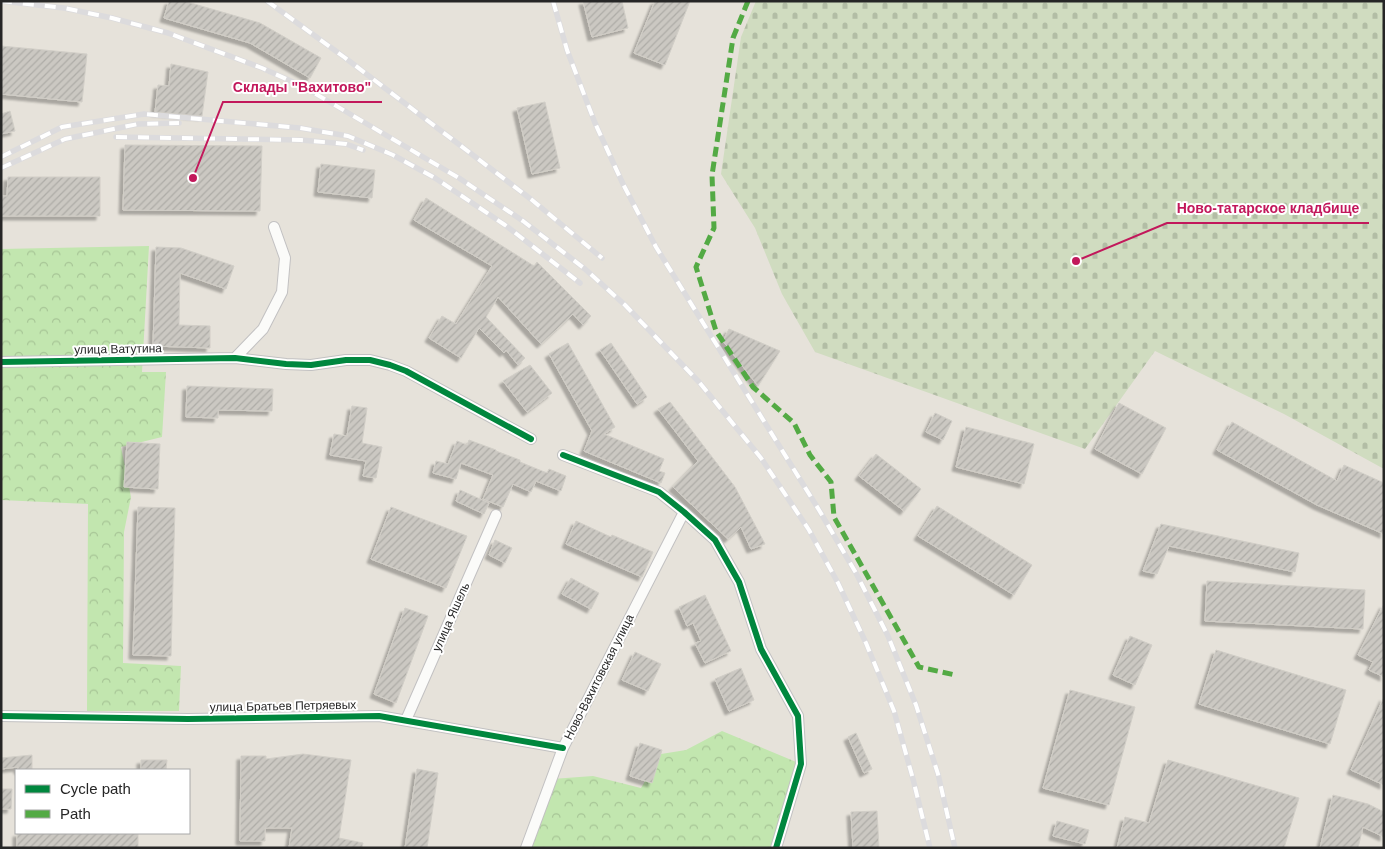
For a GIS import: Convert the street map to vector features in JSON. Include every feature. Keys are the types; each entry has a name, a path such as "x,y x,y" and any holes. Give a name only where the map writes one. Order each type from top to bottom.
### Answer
{"street":[{"path":"234,358 263,329 282,292 285,258 274,227"},
{"name":"улица Ватутина","path":"1,362 234,358 311,365 346,360 370,360 406,371 531,439"},
{"path":"563,455 659,492 715,540 739,582 761,649 798,716 801,764 776,848"},
{"name":"Ново-Вахитовская улица","path":"526,848 563,748 684,512"},
{"name":"улица Яшель","path":"406,720 496,515"},
{"name":"улица Братьев Петряевых","path":"1,716 188,719 379,716 563,748"}],"green space":[{"path":"756,1 1384,1 1384,469 1284,414 1155,351 1085,449 815,352 782,294 755,228 721,174 741,37"},
{"path":"149,246 142,372 166,372 162,437 121,447 131,497 124,532 123,663 181,666 179,711 87,711 88,504 1,500 1,249"},
{"path":"722,731 801,764 770,848 526,848 552,779 593,776 641,788 661,754 686,750"}],"building":[{"path":"169,1 184,1 260,23 321,58 310,78 250,43 164,18"},
{"path":"583,1 622,1 628,28 592,37"},
{"path":"655,1 690,1 665,65 634,53"},
{"path":"1,46 87,54 82,102 1,94"},
{"path":"171,64 208,72 202,116 155,112 158,85 169,86"},
{"path":"545,102 560,168 532,174 517,108"},
{"path":"10,111 15,131 1,134 1,114"},
{"path":"125,145 262,146 260,211 123,210"},
{"path":"321,164 375,170 372,198 318,192"},
{"path":"8,177 100,177 100,216 1,216 1,196 7,196"},
{"path":"426,198 534,266 537,262 591,316 583,325 573,314 541,344 498,297 486,317 525,358 518,365 506,350 504,353 479,328 461,358 429,338 442,316 456,324 492,266 414,220"},
{"path":"156,247 181,248 234,266 226,289 180,273 179,325 210,326 210,348 153,346"},
{"path":"729,329 780,351 758,386 723,341"},
{"path":"568,343 615,427 604,434 664,459 659,471 665,473 661,483 584,451 592,431 549,354"},
{"path":"611,343 647,397 637,404 600,350"},
{"path":"530,365 552,393 527,412 503,381"},
{"path":"187,386 273,389 272,411 218,410 218,418 186,417"},
{"path":"670,402 735,487 765,544 751,549 741,527 728,539 673,487 698,461 658,409"},
{"path":"1119,403 1166,428 1142,474 1095,449"},
{"path":"352,406 367,408 362,443 382,447 376,478 363,476 366,461 330,455 334,434 347,436"},
{"path":"935,413 952,421 943,440 926,432"},
{"path":"1232,422 1337,481 1344,465 1384,483 1384,534 1317,505 1217,450"},
{"path":"966,427 1034,444 1024,484 956,467"},
{"path":"469,440 547,473 549,469 566,476 561,491 536,481 531,492 513,484 503,507 483,499 493,475 461,463 456,479 433,473 436,461 448,464 457,441 467,445"},
{"path":"127,442 160,444 158,489 124,487"},
{"path":"876,454 921,489 904,511 859,476"},
{"path":"460,490 489,503 484,514 456,501"},
{"path":"937,506 1032,565 1014,595 918,536"},
{"path":"138,507 175,508 171,656 133,655"},
{"path":"391,507 467,536 446,588 371,559"},
{"path":"576,521 611,537 612,535 653,552 642,577 566,544"},
{"path":"1161,524 1299,553 1295,572 1169,546 1157,574 1143,571"},
{"path":"495,540 512,548 505,563 489,555"},
{"path":"571,578 599,593 591,609 562,594"},
{"path":"1207,581 1365,590 1363,629 1205,621"},
{"path":"705,595 731,651 705,663 695,643 701,641 693,623 687,626 679,607"},
{"path":"1384,604 1384,677 1369,670 1373,662 1358,655"},
{"path":"405,608 428,616 396,703 374,694"},
{"path":"1130,636 1152,645 1135,685 1113,675"},
{"path":"1216,650 1346,690 1330,744 1199,704"},
{"path":"635,652 661,664 648,691 622,680"},
{"path":"741,668 754,700 729,711 715,679"},
{"path":"1070,690 1135,707 1109,805 1043,788"},
{"path":"1384,697 1384,785 1351,770"},
{"path":"856,733 872,769 864,773 848,737"},
{"path":"640,743 662,750 652,783 630,776"},
{"path":"303,754 351,760 339,838 363,843 362,848 289,848 292,828 265,828 265,841 240,841 241,756 266,756 266,759"},
{"path":"32,755 32,769 18,769 18,767 1,769 1,758"},
{"path":"141,760 167,760 166,769 141,769"},
{"path":"1168,760 1299,798 1284,848 1117,848 1125,817 1149,823"},
{"path":"417,769 438,773 427,848 405,848"},
{"path":"1,789 12,789 11,809 1,809"},
{"path":"1333,795 1368,804 1384,812 1384,837 1363,827 1358,848 1320,848"},
{"path":"877,811 879,848 853,848 851,812"},
{"path":"1057,821 1089,830 1085,844 1053,836"},
{"path":"17,834 138,834 138,848 17,848"}],"railway":[{"path":"1,1 64,8 168,33 262,68 304,87 459,178 523,221 585,269 625,305 699,382 761,458 809,530 838,583 866,643 894,711 930,848"},
{"path":"267,1 532,200 602,258"},
{"path":"553,1 567,50 595,123 623,184 656,247 819,510 856,573 888,636 916,705 938,774 955,848"},
{"path":"1,157 62,127 144,114 300,128 348,136 393,155 435,178 505,225 580,283"},
{"path":"1,168 65,139 138,124 179,123"},
{"path":"116,137 301,140 346,144 363,150"}],"marked path":[{"path":"748,1 733,38 712,175 714,228 696,267 716,331 753,387 794,423 810,455 831,482 834,517 919,667 955,675"}],"cycle path":[{"path":"1,362 235,358 311,365 346,360 370,360 406,371 531,439"},
{"path":"563,455 659,492 715,540 739,582 761,649 798,716 801,764 776,848"},
{"path":"1,716 188,719 379,716 563,748"}],"place":[{"name":"Склады \"Вахитово\"","path":"193,178"},
{"name":"Ново-татарское кладбище","path":"1076,261"}]}
